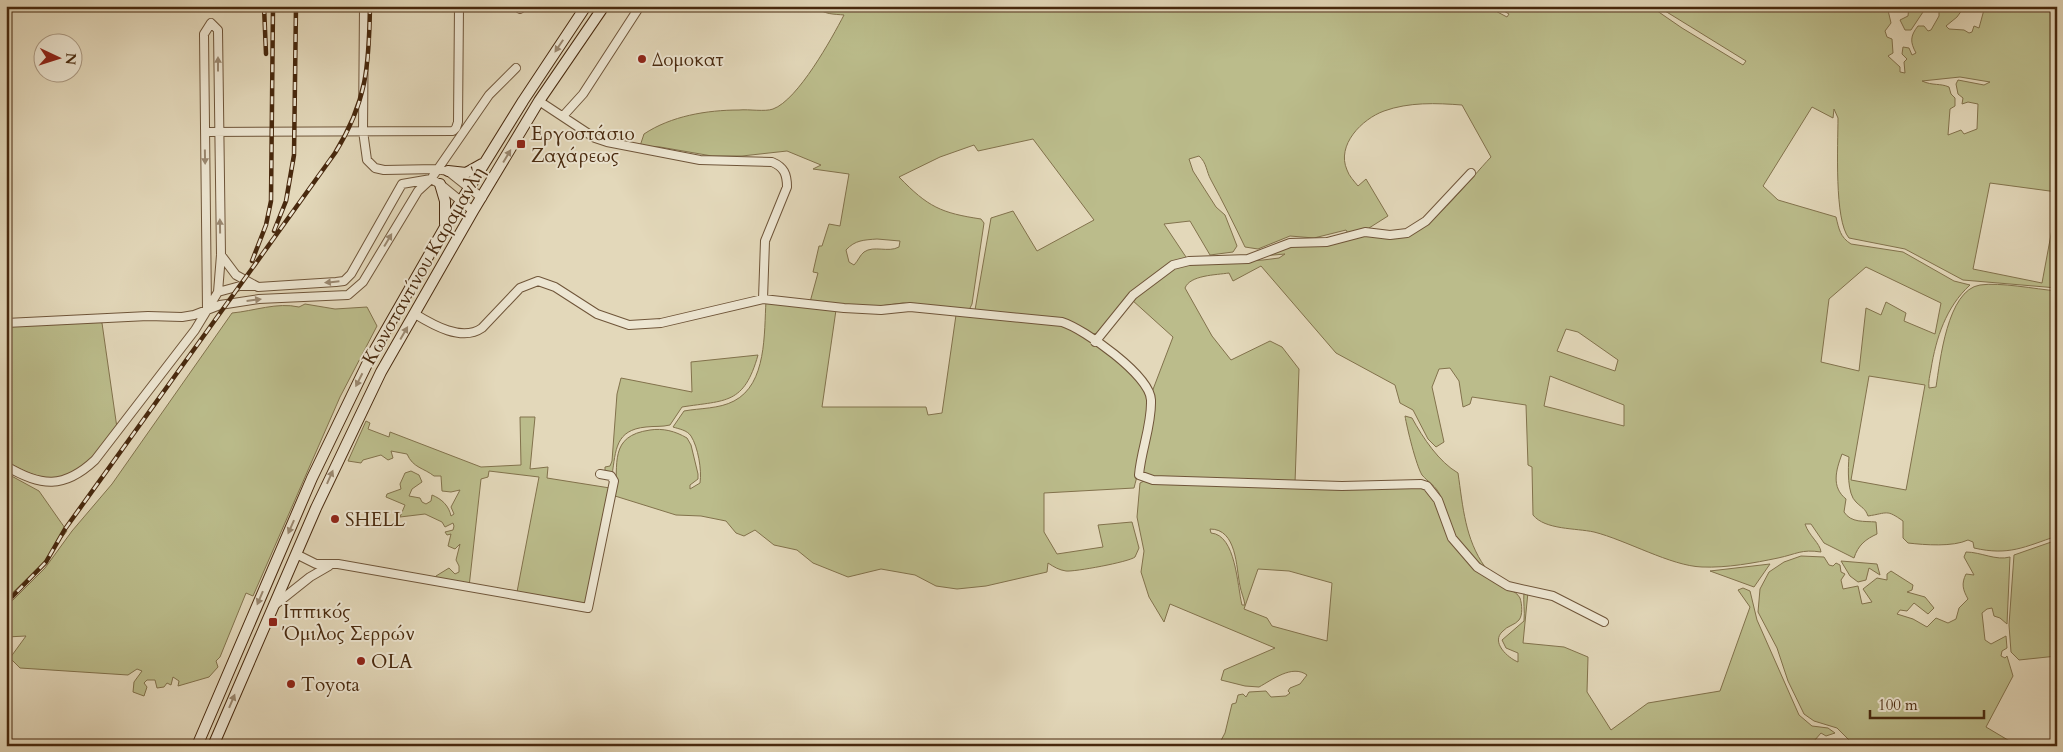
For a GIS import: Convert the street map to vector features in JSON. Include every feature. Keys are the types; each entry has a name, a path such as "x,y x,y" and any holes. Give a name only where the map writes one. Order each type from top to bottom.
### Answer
{"main road":[{"name":"Κωνσταντίνου Καραμανλή","path":"197,746 279,553 366,368 445,227 586,6"},
{"name":"Κωνσταντίνου Καραμανλή","path":"213,746 268,616 355,424 381,372 416,314 473,211 540,101 604,6"},
{"path":"448,171 466,173 485,162"},
{"path":"435,182 445,206 445,227"}],"street":[{"path":"364,6 363,131 366,155 375,168 384,170 437,169 448,171 482,198"},
{"path":"205,132 452,131 456,128 459,6"},
{"path":"564,115 583,94 640,6"},
{"path":"6,466 21,475 47,482 70,479 81,473 95,460 195,330 218,292 220,255 220,131 218,30 211,23 204,34 207,310"},
{"path":"435,182 437,169 489,95 516,68"},
{"path":"540,101 564,115 595,138 607,142 700,160 772,162 782,168 787,177 787,186 765,241 763,298"},
{"path":"1095,342 1133,295 1173,265 1189,261 1248,259 1290,243 1327,242 1365,232 1390,235 1407,233 1419,228 1471,173"},
{"path":"6,323 148,316 182,317 220,305 259,299 339,297 353,292 363,282 418,191 435,182"},
{"path":"218,292 240,286 258,287 344,280 351,274 402,184 435,182 473,211"},
{"path":"220,255 236,274 258,287"},
{"path":"416,314 451,331 475,331 482,328 520,288 538,281 555,287 597,314 628,325 661,323 763,298 844,308 881,310 901,307 1050,320 1073,326 1126,364 1142,378 1150,392 1150,415 1141,460 1139,475 1141,477 1154,480 1304,485 1421,484 1428,486 1438,500 1452,538 1477,567 1508,586 1553,596 1604,622"},
{"path":"296,554 316,564 334,564 588,608 614,482 611,476 600,474"},
{"path":"268,616 275,605 289,592 321,570 334,564"}],"green space":[{"path":"816,6 1486,6 1507,17 1509,14 1495,6 1650,6 1743,65 1746,61 1657,6 1887,6 1891,23 1885,31 1887,37 1892,39 1893,53 1888,56 1900,67 1900,72 1905,73 1904,62 1907,59 1902,54 1903,47 1909,48 1912,55 1916,53 1912,42 1913,33 1918,26 1924,26 1928,31 1931,30 1939,16 1939,6 1965,6 1957,17 1946,26 1949,29 1964,30 1969,33 1972,32 1974,26 1979,28 1985,6 2057,6 2057,192 1990,183 1973,269 2042,283 2057,202 2057,288 1963,280 1905,249 1849,238 1844,229 1839,199 1838,118 1834,109 1833,118 1812,107 1763,186 1778,200 1836,217 1842,236 1851,244 1903,252 1954,281 1970,285 1954,303 1943,324 1933,357 1929,388 1936,387 1943,345 1953,313 1960,300 1969,290 1980,285 1997,284 2057,291 2057,536 2007,551 1974,548 1973,542 1968,540 1947,545 1908,543 1903,538 1903,521 1890,513 1868,516 1853,498 1849,481 1849,457 1842,454 1836,478 1838,489 1846,499 1844,512 1854,520 1876,522 1877,534 1863,543 1854,558 1824,543 1811,524 1805,524 1821,552 1804,552 1750,563 1711,567 1690,566 1663,558 1594,532 1553,526 1538,520 1533,515 1532,467 1528,465 1526,405 1472,397 1470,404 1463,407 1459,381 1450,368 1439,369 1432,387 1444,442 1436,447 1428,439 1413,410 1400,403 1395,385 1336,353 1261,266 1233,281 1229,273 1211,275 1192,280 1185,288 1212,336 1231,360 1270,341 1282,347 1299,369 1295,483 1271,480 1152,478 1142,471 1152,392 1173,337 1132,300 1178,265 1279,258 1285,254 1262,256 1287,247 1313,241 1366,235 1392,238 1408,236 1441,212 1491,157 1462,105 1423,104 1393,108 1367,120 1353,134 1345,151 1348,172 1358,186 1366,179 1388,216 1369,228 1370,231 1349,235 1346,230 1314,238 1290,236 1258,249 1245,247 1209,177 1204,161 1199,156 1189,159 1193,171 1216,207 1225,215 1237,246 1233,252 1210,255 1190,221 1164,224 1188,260 1167,267 1139,285 1123,301 1101,332 1095,334 1080,327 975,310 991,218 1013,211 1037,251 1094,220 1033,139 978,151 974,145 940,157 899,177 918,195 936,207 955,214 981,219 984,223 972,304 969,310 903,303 872,307 810,302 818,273 813,272 819,246 822,246 829,224 840,226 849,174 813,169 821,165 787,151 742,156 712,156 660,147 640,146 644,134 677,118 714,111 770,110 783,103 793,94 813,67 844,15 829,13","holes":["1960,77 1990,82 1984,85 1958,80 1956,84 1958,94 1963,98 1962,104 1968,102 1978,104 1977,129 1964,134 1961,130 1948,135 1950,109 1955,106 1955,98 1951,94 1949,87 1922,81","877,239 900,241 899,247 895,249 868,250 863,253 854,265 849,262 846,250 856,242","1866,267 1941,303 1935,334 1904,321 1906,313 1886,302 1881,315 1866,308 1859,371 1821,362 1829,299","1566,329 1578,332 1618,360 1615,371 1557,351","1550,376 1624,405 1624,426 1544,406","1869,376 1925,385 1906,490 1851,480"]},
{"path":"1909,6 1930,6 1923,12 1911,30 1905,30 1900,20 1908,16"},
{"path":"766,301 836,310 822,407 926,407 928,415 942,413 956,315 1043,321 1066,327 1093,342 1142,381 1147,390 1149,400 1148,425 1140,466 1134,488 1044,493 1044,532 1057,554 1103,547 1098,525 1132,522 1139,548 1135,557 1113,564 1071,571 1061,570 1048,563 1047,572 986,586 957,589 936,586 915,575 881,569 848,577 813,563 797,550 774,545 755,530 744,536 736,533 726,521 701,516 676,515 615,496 618,453 622,445 627,438 650,430 660,429 687,438 691,445 698,474 698,479 690,485 690,489 700,483 699,459 696,446 687,432 673,427 684,411 728,404 745,393 753,383 762,357"},
{"path":"305,304 335,309 367,307 377,326 340,397 253,596 246,593 220,657 216,661 218,667 209,677 178,686 179,681 173,677 171,685 167,683 164,687 157,688 155,680 147,680 144,683 147,687 144,696 133,692 134,682 142,671 137,669 128,675 20,668 10,658 26,636 6,637 6,607 45,568 72,531 112,484 232,313 274,306 299,307"},
{"path":"95,321 102,323 117,428 81,468 69,475 56,478 42,477 26,472 6,461 6,325"},
{"path":"758,355 753,371 739,392 722,401 682,407 670,425 646,427 628,432 616,450 612,475 605,472 605,467 610,466 612,461 617,394 621,378 692,392 691,362"},
{"path":"1405,416 1412,418 1432,449 1444,463 1458,473 1463,510 1469,534 1485,567 1466,552 1460,544 1451,527 1438,492 1422,475"},
{"path":"520,417 535,417 530,469 548,467 547,478 610,488 586,602 584,603 517,592 539,477 489,471 488,477 481,479 469,587 435,580 436,576 449,568 455,574 459,572 456,560 460,544 455,549 448,546 451,534 447,535 445,532 453,530 453,523 445,527 442,522 425,514 400,517 405,505 386,497 387,494 401,489 400,484 405,473 411,471 419,475 422,482 412,489 409,496 420,498 426,504 431,501 432,495 447,506 451,516 454,514 451,507 460,490 442,491 441,476 434,476 419,467 409,459 407,454 391,451 393,458 388,460 381,455 363,460 361,463 348,461 366,421 370,423 368,429 389,437 390,432 481,467 521,465"},
{"path":"6,473 39,491 67,531 43,563 6,599"},
{"path":"1144,481 1425,488 1434,500 1448,535 1453,541 1489,578 1509,589 1520,598 1522,609 1520,618 1505,629 1498,640 1505,653 1518,662 1518,653 1506,648 1502,640 1524,621 1524,592 1528,592 1523,643 1564,647 1588,657 1587,692 1611,730 1648,703 1720,691 1750,607 1738,590 1743,588 1750,591 1757,620 1799,715 1812,726 1828,728 1835,733 1826,736 1821,733 1814,741 1816,746 1218,746 1225,733 1232,704 1236,703 1238,695 1243,694 1246,697 1249,692 1266,691 1271,697 1286,696 1290,693 1288,691 1290,688 1300,684 1307,675 1295,671 1289,672 1259,687 1245,686 1221,680 1224,670 1275,648 1170,604 1164,622 1149,597 1141,572 1144,551 1137,517 1140,483","holes":["1210,529 1226,535 1234,550 1245,605 1242,605 1234,562 1226,542 1219,536 1211,533","1258,569 1289,571 1332,583 1327,641 1272,626 1267,618 1244,609"]},
{"path":"2057,540 2057,656 2019,660 2011,652 2009,625 2014,555"},
{"path":"1966,552 1999,558 2010,557 2007,624 1994,616 1992,608 1982,613 1985,640 1991,644 2006,636 2007,648 2002,651 2001,656 2005,658 2007,656 2013,676 1986,727 2018,746 1855,746 1837,728 1814,721 1804,714 1788,681 1777,648 1758,612 1760,589 1769,572 1784,562 1801,556 1824,557 1829,565 1833,566 1836,563 1840,565 1841,572 1845,574 1841,580 1843,589 1858,586 1862,604 1872,602 1863,589 1877,578 1887,580 1887,574 1891,571 1913,585 1912,590 1907,592 1925,597 1934,608 1928,614 1914,603 1907,611 1900,610 1897,614 1913,619 1927,627 1936,618 1948,623 1956,619 1959,608 1968,599 1963,584 1966,574 1974,575 1964,557"},
{"path":"1841,561 1877,564 1880,575 1869,568 1866,580 1858,582 1850,576"},
{"path":"1770,564 1754,587 1710,571"}],"railway":[{"path":"264,6 266,54"},
{"path":"252,261 266,225 271,201 273,6"},
{"path":"274,231 286,201 294,155 296,6"},
{"path":"6,603 46,562 65,529 335,153 354,117 360,99 369,47 370,6"}],"place":[{"name":"Δομοκατ","path":"642,59"},
{"name":"Εργοστάσιο Ζαχάρεως","path":"521,144"},
{"name":"SHELL","path":"335,519"},
{"name":"Ιππικός Όμιλος Σερρών","path":"273,622"},
{"name":"OLA","path":"361,661"},
{"name":"Toyota","path":"291,684"}]}
